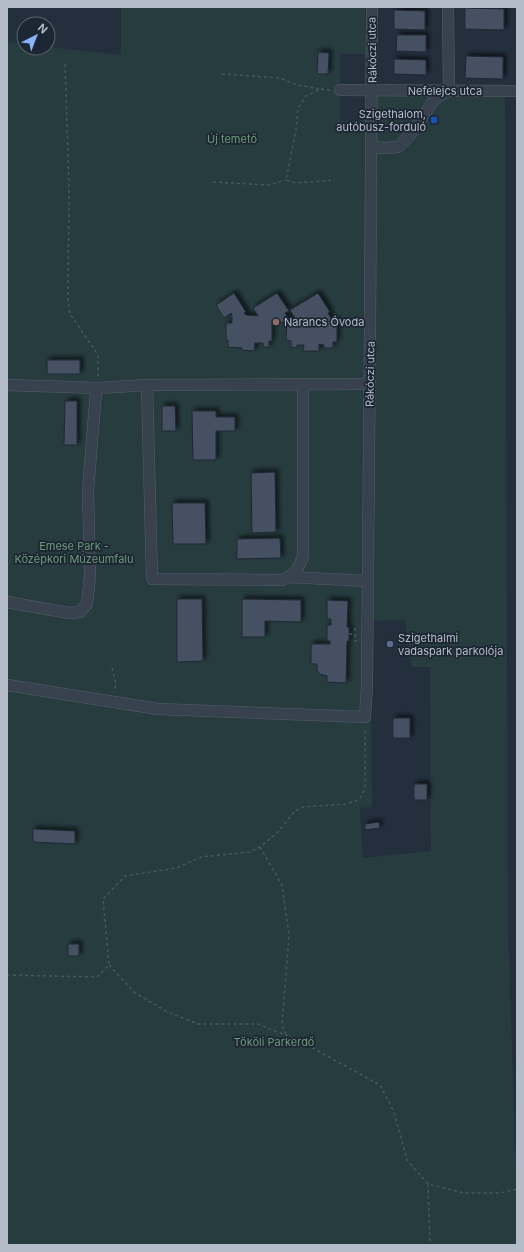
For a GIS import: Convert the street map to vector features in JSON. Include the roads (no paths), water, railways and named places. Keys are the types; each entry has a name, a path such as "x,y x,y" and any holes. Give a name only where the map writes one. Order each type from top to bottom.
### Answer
{"street":[{"name":"Rákóczi utca","path":"7,685 158,709 365,717 367,686 373,90 372,7"},
{"path":"372,147 386,148 398,146 410,135 435,99 449,91 448,7"},
{"name":"Nefelejcs utca","path":"340,90 517,91"},
{"path":"7,385 97,390 147,384 362,384 370,382"},
{"path":"147,384 152,579 282,580 292,576 299,567 303,556 303,384"},
{"path":"7,602 69,613 80,612 87,604 90,576 88,490 97,390"},
{"path":"288,577 367,581"}],"place":[{"name":"Szigethalom, autóbusz-forduló","path":"434,120"},
{"name":"Narancs Óvoda","path":"276,322"},
{"name":"Szigethalmi vadaspark parkolója","path":"390,644"}],"park label":[{"name":"Új temető","path":"232,139"},
{"name":"Emese Park - Középkori Múzeumfalu","path":"74,552"},
{"name":"Tököli Parkerdő","path":"274,1042"}]}
